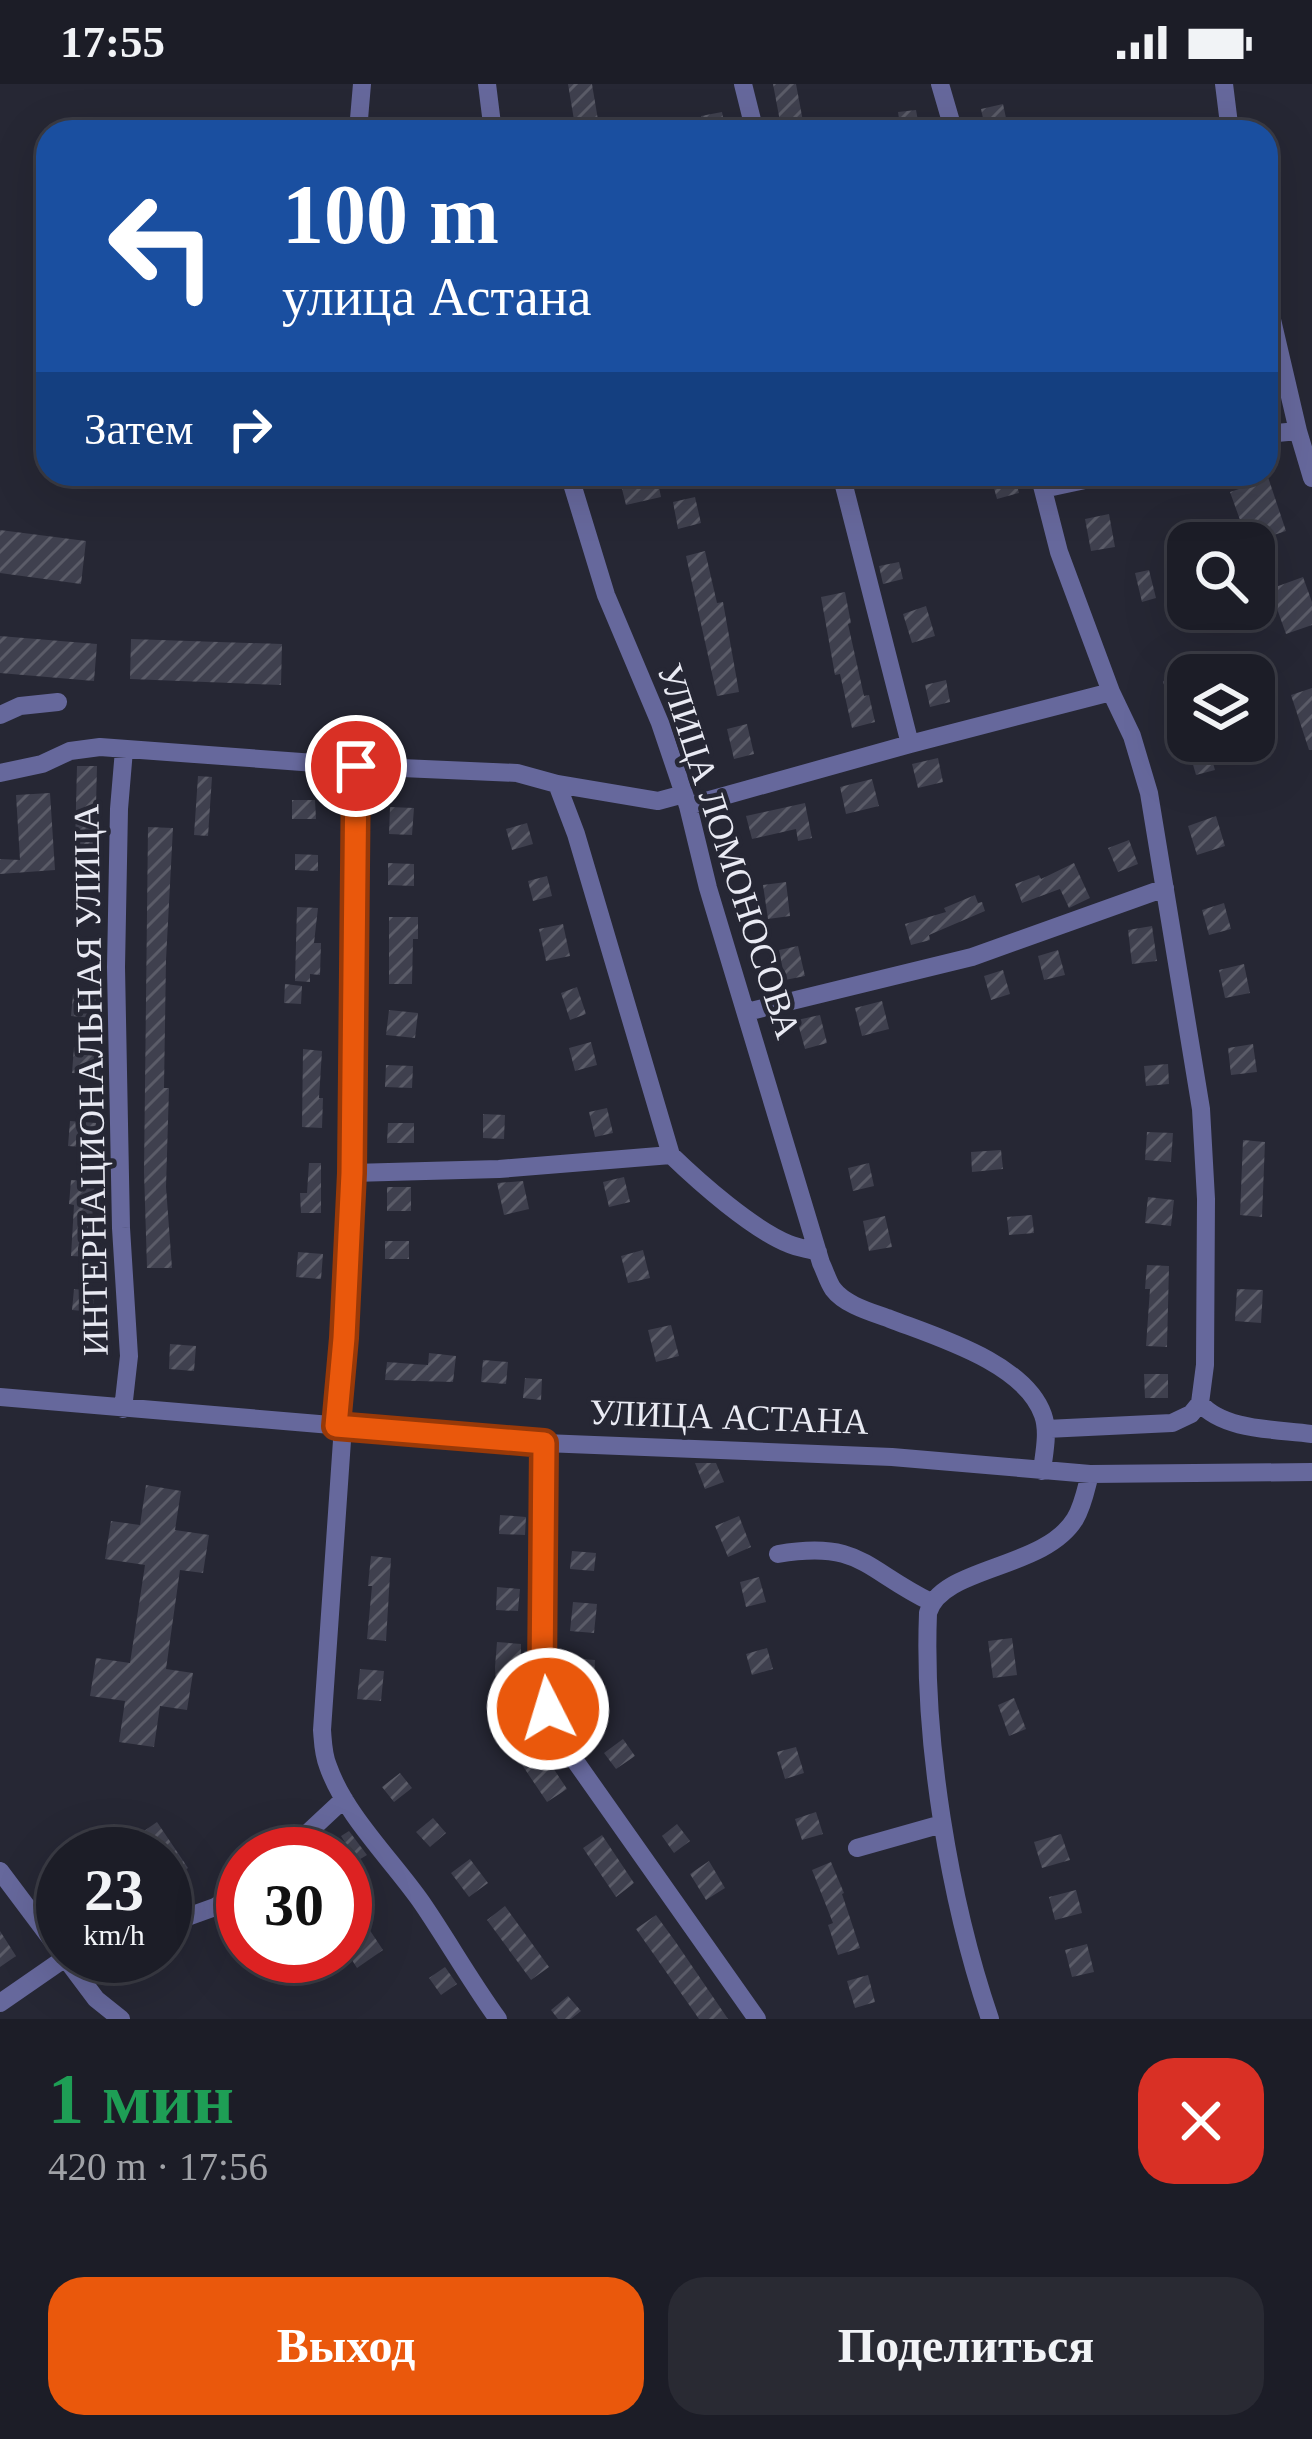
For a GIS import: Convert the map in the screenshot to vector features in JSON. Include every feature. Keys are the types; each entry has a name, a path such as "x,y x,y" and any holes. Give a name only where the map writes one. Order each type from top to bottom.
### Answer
{"street":[{"path":"359,119 362,84"},
{"path":"487,84 492,120"},
{"path":"743,84 752,120"},
{"path":"940,84 950,120"},
{"path":"1224,84 1228,120"},
{"path":"1278,345 1312,478"},
{"path":"1278,433 1298,431"},
{"name":"УЛИЦА ЛОМОНОСОВА","path":"573,486 605,595 660,723 686,800 708,888 833,1289 852,1304 947,1340 1004,1370 1028,1390 1043,1413 1046,1430"},
{"path":"844,486 910,743"},
{"path":"1042,486 1060,552 1132,736 1149,793 1201,1109 1207,1281 1205,1365 1200,1402 1191,1414 1172,1423 1046,1430 1042,1471"},
{"path":"0,773 100,747 517,773 658,801 686,800 1111,692"},
{"path":"0,716 20,706 58,702"},
{"name":"ИНТЕРНАЦИОНАЛЬНАЯ УЛИЦА","path":"123,1409 129,1356 121,1228 116,967 124,750"},
{"path":"356,766 352,1173 322,1730 328,1769 344,1799 422,1904 498,2019"},
{"path":"557,784 671,1155 705,1188 766,1230 788,1244 818,1252"},
{"path":"747,1012 972,957 1165,888"},
{"path":"352,1173 499,1169 671,1155"},
{"name":"УЛИЦА АСТАНА","path":"0,1397 544,1443 892,1457 1090,1474 1312,1472"},
{"path":"1200,1402 1225,1422 1312,1434"},
{"path":"544,1443 542,1678 548,1709 564,1745 757,2019"},
{"path":"990,2019 976,1978 943,1824 930,1699 927,1637 931,1602 939,1592 1052,1542 1073,1522 1090,1474"},
{"path":"778,1554 811,1548 844,1552 931,1602"},
{"path":"314,1827 344,1799"},
{"path":"857,1848 943,1824"},
{"path":"0,1871 36,1918"},
{"path":"0,2003 36,1979"},
{"path":"85,1983 121,2019"}],"building":[{"path":"568,84 592,84 598,120 574,120"},
{"path":"773,84 796,84 803,120 780,120"},
{"path":"1003,104 1006,120 983,120 981,109"},
{"path":"916,110 918,120 899,120 898,112"},
{"path":"722,112 724,120 702,120 701,116"},
{"path":"621,486 659,486 661,497 626,505"},
{"path":"993,486 1017,486 1019,493 997,499"},
{"path":"1245,486 1271,486 1286,531 1275,535 1275,522 1241,522 1230,492"},
{"path":"695,497 701,523 678,529 673,502"},
{"path":"1109,514 1115,547 1091,551 1085,519"},
{"path":"0,530 86,541 81,584 0,573"},
{"path":"705,551 717,603 723,602 739,692 717,696 686,556"},
{"path":"899,562 903,579 883,584 879,566"},
{"path":"1149,570 1156,598 1142,602 1135,573"},
{"path":"1303,577 1312,602 1312,625 1286,634 1275,603 1275,587"},
{"path":"845,592 864,696 869,695 875,722 852,728 840,674 835,675 821,597"},
{"path":"926,606 935,636 912,643 903,614"},
{"path":"0,636 97,644 94,681 0,673"},
{"path":"131,639 282,644 281,685 130,679"},
{"path":"946,680 950,702 930,707 925,685"},
{"path":"1312,688 1312,750 1309,750 1291,695"},
{"path":"747,724 754,754 734,759 727,729"},
{"path":"938,758 943,782 918,788 912,764"},
{"path":"1192,762 1213,762 1215,770 1196,775"},
{"path":"77,766 97,766 94,885 74,885"},
{"path":"198,776 212,777 208,836 194,835"},
{"path":"872,779 879,806 846,814 840,787"},
{"path":"50,793 55,870 0,874 0,859 20,860 16,795"},
{"path":"292,800 315,800 316,819 292,819"},
{"path":"805,803 812,838 798,841 796,829 752,839 746,816"},
{"path":"390,807 414,808 412,835 389,834"},
{"path":"1216,816 1225,846 1197,855 1188,826"},
{"path":"527,823 533,844 512,850 506,829"},
{"path":"148,827 173,828 164,1088 169,1088 166,1187 172,1268 147,1268"},
{"path":"1129,840 1138,864 1118,872 1108,848"},
{"path":"295,854 318,855 318,871 295,870"},
{"path":"388,863 414,864 414,886 388,885"},
{"path":"1074,863 1090,898 1069,908 1060,889 1022,903 1015,884 1039,875 1041,879"},
{"path":"547,876 552,896 533,901 528,881"},
{"path":"786,882 790,916 768,919 763,885"},
{"path":"975,895 985,911 911,945 905,924 946,912 944,908"},
{"path":"1224,903 1231,929 1209,935 1202,910"},
{"path":"297,907 318,908 314,943 321,943 320,975 310,974 310,982 295,981"},
{"path":"389,917 418,917 412,984 389,984"},
{"path":"563,924 570,956 546,961 539,929"},
{"path":"1152,926 1157,961 1132,964 1128,930"},
{"path":"798,946 805,976 785,980 779,950"},
{"path":"1058,950 1065,975 1044,980 1038,956"},
{"path":"1244,964 1250,993 1225,998 1219,970"},
{"path":"1003,970 1010,994 991,1000 984,976"},
{"path":"285,984 302,986 301,1004 284,1003"},
{"path":"577,987 586,1014 570,1020 561,993"},
{"path":"73,994 96,996 94,1018 71,1016"},
{"path":"882,1001 889,1029 862,1036 855,1008"},
{"path":"389,1010 418,1013 415,1038 386,1035"},
{"path":"820,1015 827,1043 805,1049 797,1020"},
{"path":"591,1042 597,1065 575,1071 569,1048"},
{"path":"1253,1044 1257,1072 1231,1075 1228,1048"},
{"path":"74,1047 97,1049 95,1074 72,1073"},
{"path":"303,1049 322,1051 322,1128 302,1127"},
{"path":"1168,1064 1169,1084 1146,1086 1144,1066"},
{"path":"386,1065 413,1066 412,1088 385,1087"},
{"path":"607,1108 613,1133 595,1137 589,1112"},
{"path":"483,1114 505,1115 504,1139 483,1138"},
{"path":"70,1121 96,1123 94,1148 68,1146"},
{"path":"388,1123 414,1123 414,1143 387,1143"},
{"path":"1147,1132 1173,1133 1171,1162 1145,1160"},
{"path":"1243,1140 1265,1142 1262,1217 1240,1215"},
{"path":"1001,1150 1003,1169 972,1172 971,1152"},
{"path":"309,1163 321,1163 321,1213 301,1213 300,1193 307,1193"},
{"path":"869,1163 874,1186 853,1191 848,1168"},
{"path":"624,1177 630,1202 609,1207 603,1182"},
{"path":"71,1180 95,1182 93,1257 71,1256"},
{"path":"523,1181 529,1209 504,1215 497,1183"},
{"path":"387,1187 411,1187 411,1211 387,1211"},
{"path":"1148,1197 1174,1200 1171,1226 1145,1223"},
{"path":"1032,1215 1034,1233 1009,1235 1007,1217"},
{"path":"885,1216 892,1247 869,1251 863,1221"},
{"path":"385,1241 409,1241 409,1259 385,1259"},
{"path":"643,1250 650,1278 628,1283 621,1256"},
{"path":"298,1252 323,1254 321,1279 296,1277"},
{"path":"1147,1265 1169,1266 1167,1347 1146,1346"},
{"path":"74,1289 94,1291 93,1312 72,1310"},
{"path":"1237,1289 1263,1290 1261,1323 1235,1321"},
{"path":"671,1325 679,1356 656,1362 648,1330"},
{"path":"170,1344 196,1346 194,1371 169,1369"},
{"path":"429,1353 456,1356 453,1382 385,1380 387,1362 428,1365"},
{"path":"483,1360 508,1362 506,1384 481,1382"},
{"path":"1144,1374 1168,1374 1168,1398 1145,1398"},
{"path":"525,1378 542,1379 541,1400 523,1398"},
{"path":"695,1463 716,1463 724,1482 705,1489"},
{"path":"146,1485 181,1491 175,1530 209,1535 203,1573 180,1570 166,1669 193,1673 187,1710 160,1706 154,1747 119,1742 125,1701 90,1696 96,1658 130,1663 145,1565 105,1559 111,1521 140,1525"},
{"path":"500,1515 526,1517 525,1535 499,1534"},
{"path":"739,1516 751,1547 728,1557 715,1526"},
{"path":"572,1551 596,1553 594,1571 570,1569"},
{"path":"371,1556 391,1558 386,1641 367,1639"},
{"path":"759,1577 766,1602 746,1607 740,1582"},
{"path":"497,1587 520,1589 518,1611 496,1610"},
{"path":"573,1602 597,1604 594,1633 570,1631"},
{"path":"1012,1638 1017,1675 993,1678 988,1641"},
{"path":"497,1642 521,1644 520,1708 497,1708"},
{"path":"767,1648 773,1669 752,1675 746,1654"},
{"path":"569,1658 595,1660 593,1690 567,1688"},
{"path":"360,1669 384,1671 381,1701 357,1699"},
{"path":"1014,1698 1026,1729 1009,1736 998,1705"},
{"path":"534,1739 567,1789 547,1802 514,1753"},
{"path":"623,1739 635,1756 616,1769 604,1753"},
{"path":"796,1747 804,1773 785,1779 777,1752"},
{"path":"400,1773 412,1788 394,1802 382,1787"},
{"path":"816,1812 823,1834 802,1840 795,1819"},
{"path":"433,1818 446,1833 430,1847 416,1832"},
{"path":"677,1824 690,1841 674,1853 662,1836"},
{"path":"1061,1834 1070,1860 1042,1868 1034,1842"},
{"path":"602,1835 634,1883 616,1897 583,1848"},
{"path":"470,1859 488,1883 469,1897 451,1873"},
{"path":"709,1861 725,1888 706,1900 690,1874"},
{"path":"831,1862 860,1948 838,1955 828,1925 833,1923 812,1870"},
{"path":"1076,1890 1082,1913 1055,1920 1049,1897"},
{"path":"505,1906 549,1967 531,1980 487,1920"},
{"path":"656,1915 728,2019 699,2019 636,1929"},
{"path":"0,1931 16,1956 0,1967"},
{"path":"372,1934 383,1950 372,1958"},
{"path":"1087,1944 1094,1972 1072,1977 1065,1950"},
{"path":"445,1967 457,1984 441,1995 429,1978"},
{"path":"868,1975 875,2002 855,2008 847,1981"},
{"path":"568,1996 581,2011 571,2019 558,2019 551,2010"}],"route":[{"path":"356,766 352,1173 336,1426 544,1443 542,1678 548,1709"}]}
